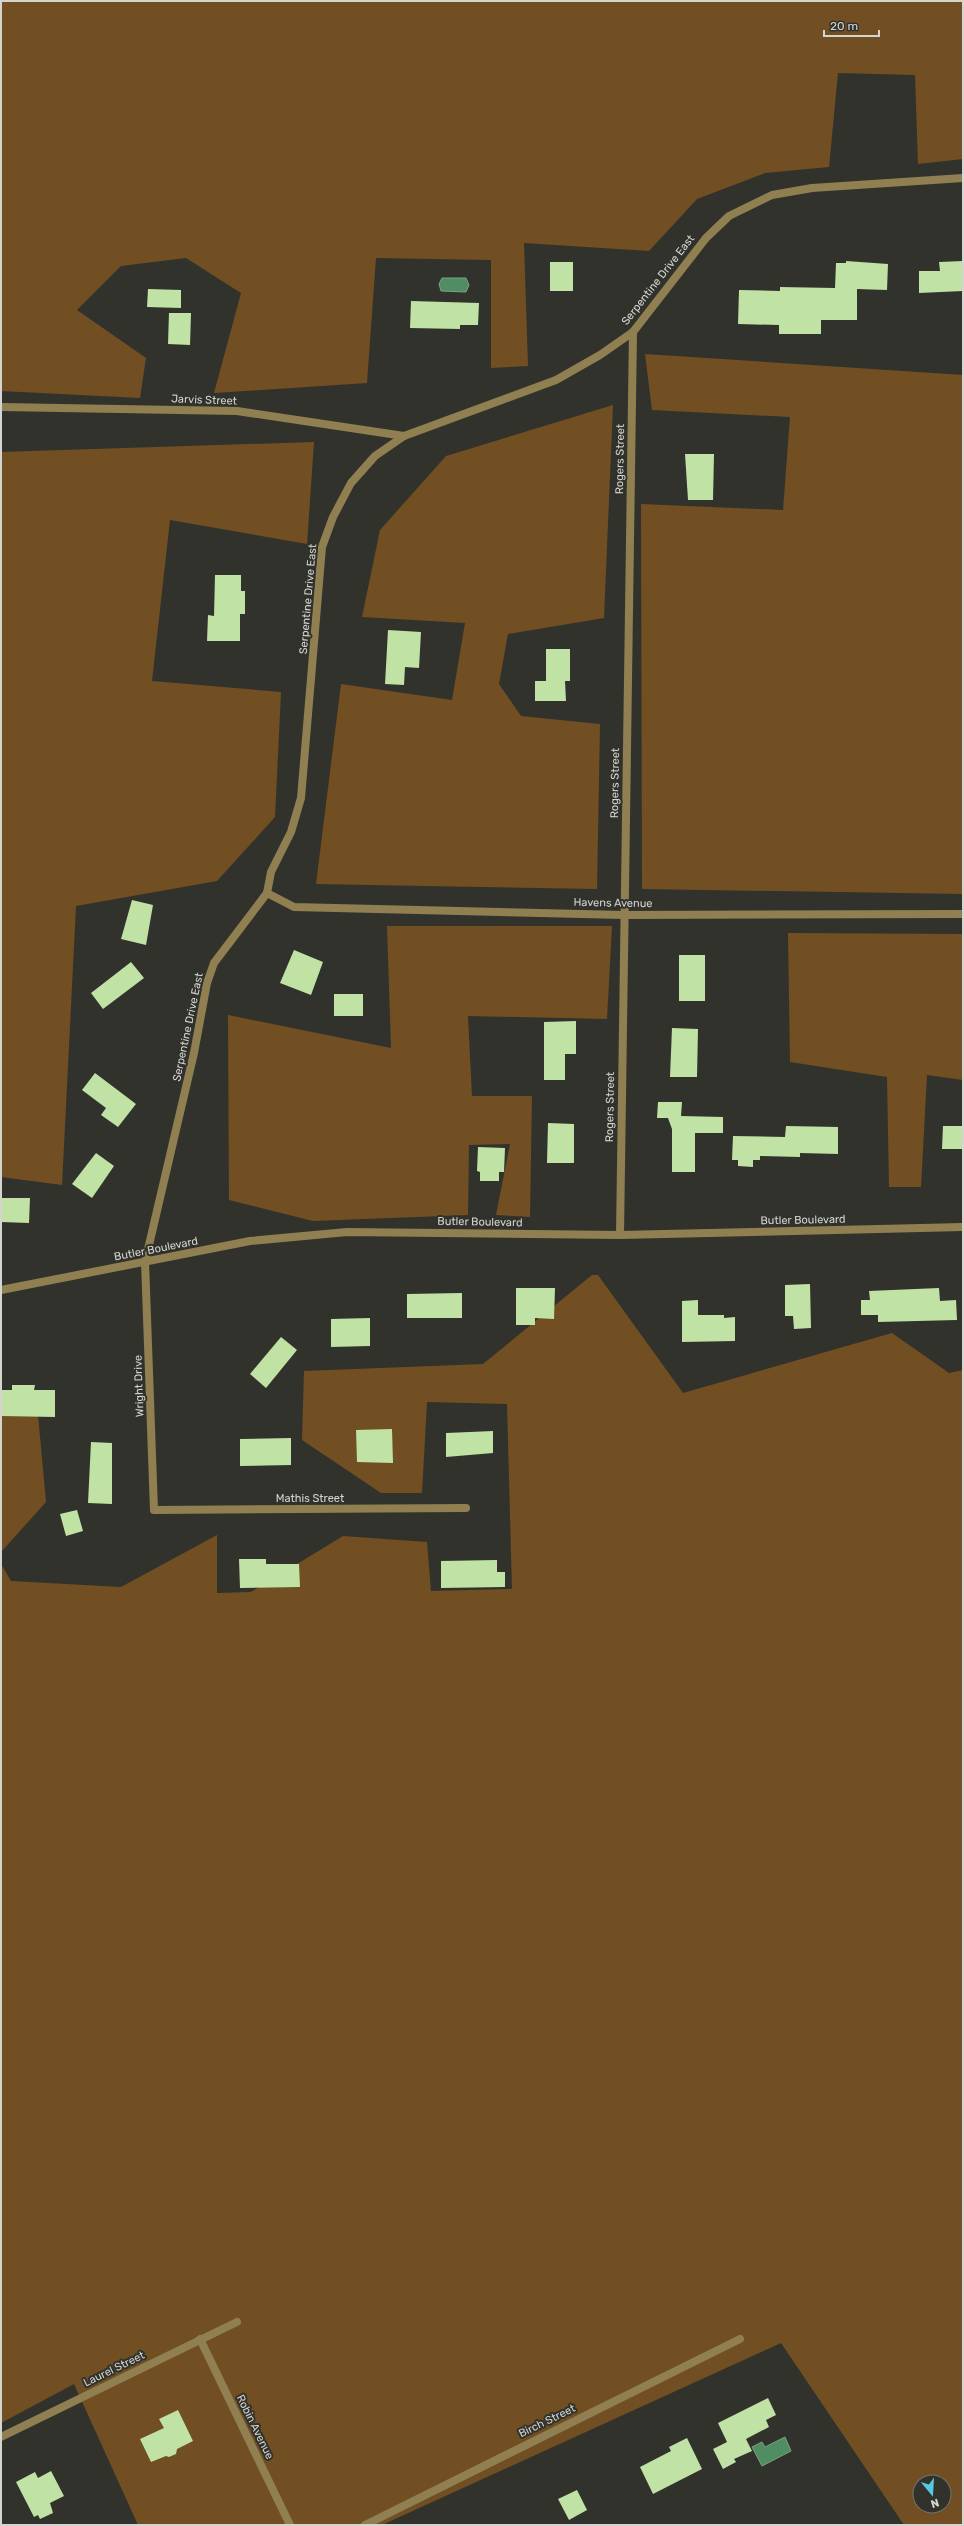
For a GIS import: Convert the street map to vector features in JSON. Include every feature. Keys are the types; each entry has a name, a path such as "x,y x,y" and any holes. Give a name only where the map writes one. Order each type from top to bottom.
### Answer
{"street":[{"name":"Serpentine Drive East","path":"145,1262 194,1053 207,983 214,963 267,893 271,872 291,832 300,798 322,546 333,517 351,483 375,456 404,436 556,380 600,355 633,332 706,238 729,216 748,206 772,196 812,188 922,183 963,178"},
{"name":"Rogers Street","path":"620,1235 633,332"},
{"name":"Jarvis Street","path":"1,407 237,411 404,436"},
{"name":"Havens Avenue","path":"267,893 294,907 624,915 963,914"},
{"name":"Butler Boulevard","path":"1,1290 250,1241 347,1232 620,1235 963,1227"},
{"name":"Wright Drive","path":"145,1262 154,1510"},
{"name":"Mathis Street","path":"154,1510 466,1508"},
{"name":"Laurel Street","path":"1,2437 237,2322"},
{"name":"Robin Avenue","path":"200,2339 290,2525"},
{"name":"Birch Street","path":"364,2525 740,2339"}],"shaded area":[{"path":"1,1 963,1 963,159 918,164 915,75 838,73 829,167 765,173 697,199 649,251 524,243 528,366 491,368 491,260 376,258 367,383 214,393 241,293 186,258 121,266 77,310 146,358 140,398 1,391"},
{"path":"442,278 466,278 469,285 466,292 441,291 439,284"},
{"path":"645,354 963,375 963,894 642,889 641,504 783,510 790,417 652,410"},
{"path":"613,405 604,618 508,634 499,684 521,716 600,724 597,889 316,884 341,684 452,700 465,623 362,617 380,530 446,456"},
{"path":"314,442 307,544 170,520 152,681 281,692 275,817 217,881 76,906 62,1185 1,1177 1,452"},
{"path":"387,926 612,926 607,1019 468,1016 472,1096 532,1096 530,1217 496,1215 510,1144 469,1145 468,1215 313,1221 229,1200 228,1015 391,1048"},
{"path":"788,933 963,934 963,1080 927,1075 921,1187 889,1187 887,1077 790,1062"},
{"path":"592,1275 598,1275 683,1393 892,1333 949,1373 963,1370 963,2525 904,2525 781,2343 382,2525 138,2525 74,2384 1,2423 1,1564 11,1581 121,1587 217,1535 217,1593 251,1592 343,1536 427,1542 431,1591 512,1589 507,1404 427,1402 422,1493 381,1493 302,1440 304,1371 483,1364"},
{"path":"1,1413 38,1415 46,1502 1,1552"},
{"path":"785,2437 791,2451 762,2466 752,2447 762,2442 765,2447"}],"building":[{"path":"846,261 888,264 887,290 857,289 857,320 821,320 821,334 779,334 779,325 738,324 739,290 780,291 780,287 835,288 836,263 846,263"},
{"path":"963,261 963,291 919,293 919,271 940,271 939,262"},
{"path":"550,262 573,262 573,291 550,291"},
{"path":"148,289 181,290 181,308 147,307"},
{"path":"411,301 479,303 478,325 460,325 460,329 410,328"},
{"path":"169,313 191,313 190,345 168,344"},
{"path":"685,454 714,454 713,500 688,500"},
{"path":"215,575 241,575 241,591 245,591 245,614 240,614 240,641 207,641 208,615 214,616"},
{"path":"388,630 421,632 419,668 405,667 404,685 385,684"},
{"path":"546,649 570,649 570,681 565,681 566,701 535,701 535,681 546,681"},
{"path":"132,900 153,905 146,945 121,939"},
{"path":"294,950 323,962 311,995 280,983"},
{"path":"679,955 705,955 705,1001 679,1001"},
{"path":"131,962 144,978 103,1009 91,993"},
{"path":"334,994 363,994 363,1016 334,1016"},
{"path":"576,1021 576,1054 565,1054 565,1080 544,1080 544,1022"},
{"path":"672,1028 698,1029 697,1077 670,1077"},
{"path":"95,1073 136,1104 118,1127 101,1115 106,1108 82,1090"},
{"path":"658,1102 682,1102 681,1116 723,1117 723,1133 695,1133 695,1172 672,1172 672,1129 668,1118 657,1118"},
{"path":"548,1123 574,1124 574,1163 547,1163"},
{"path":"786,1126 838,1127 838,1154 800,1153 800,1157 760,1156 760,1160 753,1160 753,1167 738,1166 738,1160 732,1160 733,1136 785,1137"},
{"path":"943,1126 963,1126 963,1149 942,1149"},
{"path":"478,1147 505,1148 504,1172 499,1172 499,1181 480,1181 480,1172 477,1171"},
{"path":"96,1153 114,1166 92,1198 72,1184"},
{"path":"1,1198 30,1198 29,1223 1,1222"},
{"path":"810,1284 811,1328 794,1329 793,1316 785,1316 785,1285"},
{"path":"516,1288 555,1288 554,1319 535,1318 535,1325 516,1325"},
{"path":"939,1288 940,1301 956,1300 957,1320 878,1322 878,1315 861,1315 861,1300 870,1300 869,1291"},
{"path":"462,1293 462,1318 407,1318 407,1294"},
{"path":"698,1300 698,1315 724,1315 724,1318 735,1317 735,1341 682,1342 682,1301"},
{"path":"370,1318 370,1346 331,1347 331,1319"},
{"path":"281,1337 297,1350 266,1388 250,1374"},
{"path":"12,1385 35,1385 34,1390 55,1390 55,1417 1,1416 1,1390 12,1390"},
{"path":"392,1429 393,1463 357,1462 356,1430"},
{"path":"493,1431 493,1453 446,1457 446,1433"},
{"path":"291,1438 291,1465 240,1466 240,1439"},
{"path":"91,1442 112,1443 112,1504 88,1503"},
{"path":"77,1510 83,1531 66,1536 60,1514"},
{"path":"239,1559 266,1559 266,1564 299,1564 300,1587 240,1588"},
{"path":"497,1560 497,1572 505,1572 505,1587 441,1588 441,1561"},
{"path":"768,2398 776,2415 766,2420 769,2427 746,2439 752,2451 734,2459 736,2462 723,2469 713,2449 727,2442 718,2423"},
{"path":"178,2410 193,2441 177,2449 176,2454 151,2462 140,2439 164,2428 159,2419"},
{"path":"687,2438 702,2469 653,2494 640,2467 671,2451 669,2447"},
{"path":"51,2471 64,2496 50,2503 53,2513 40,2519 38,2515 34,2517 16,2482 35,2472 38,2478"},
{"path":"577,2490 587,2510 569,2520 558,2499"}]}
